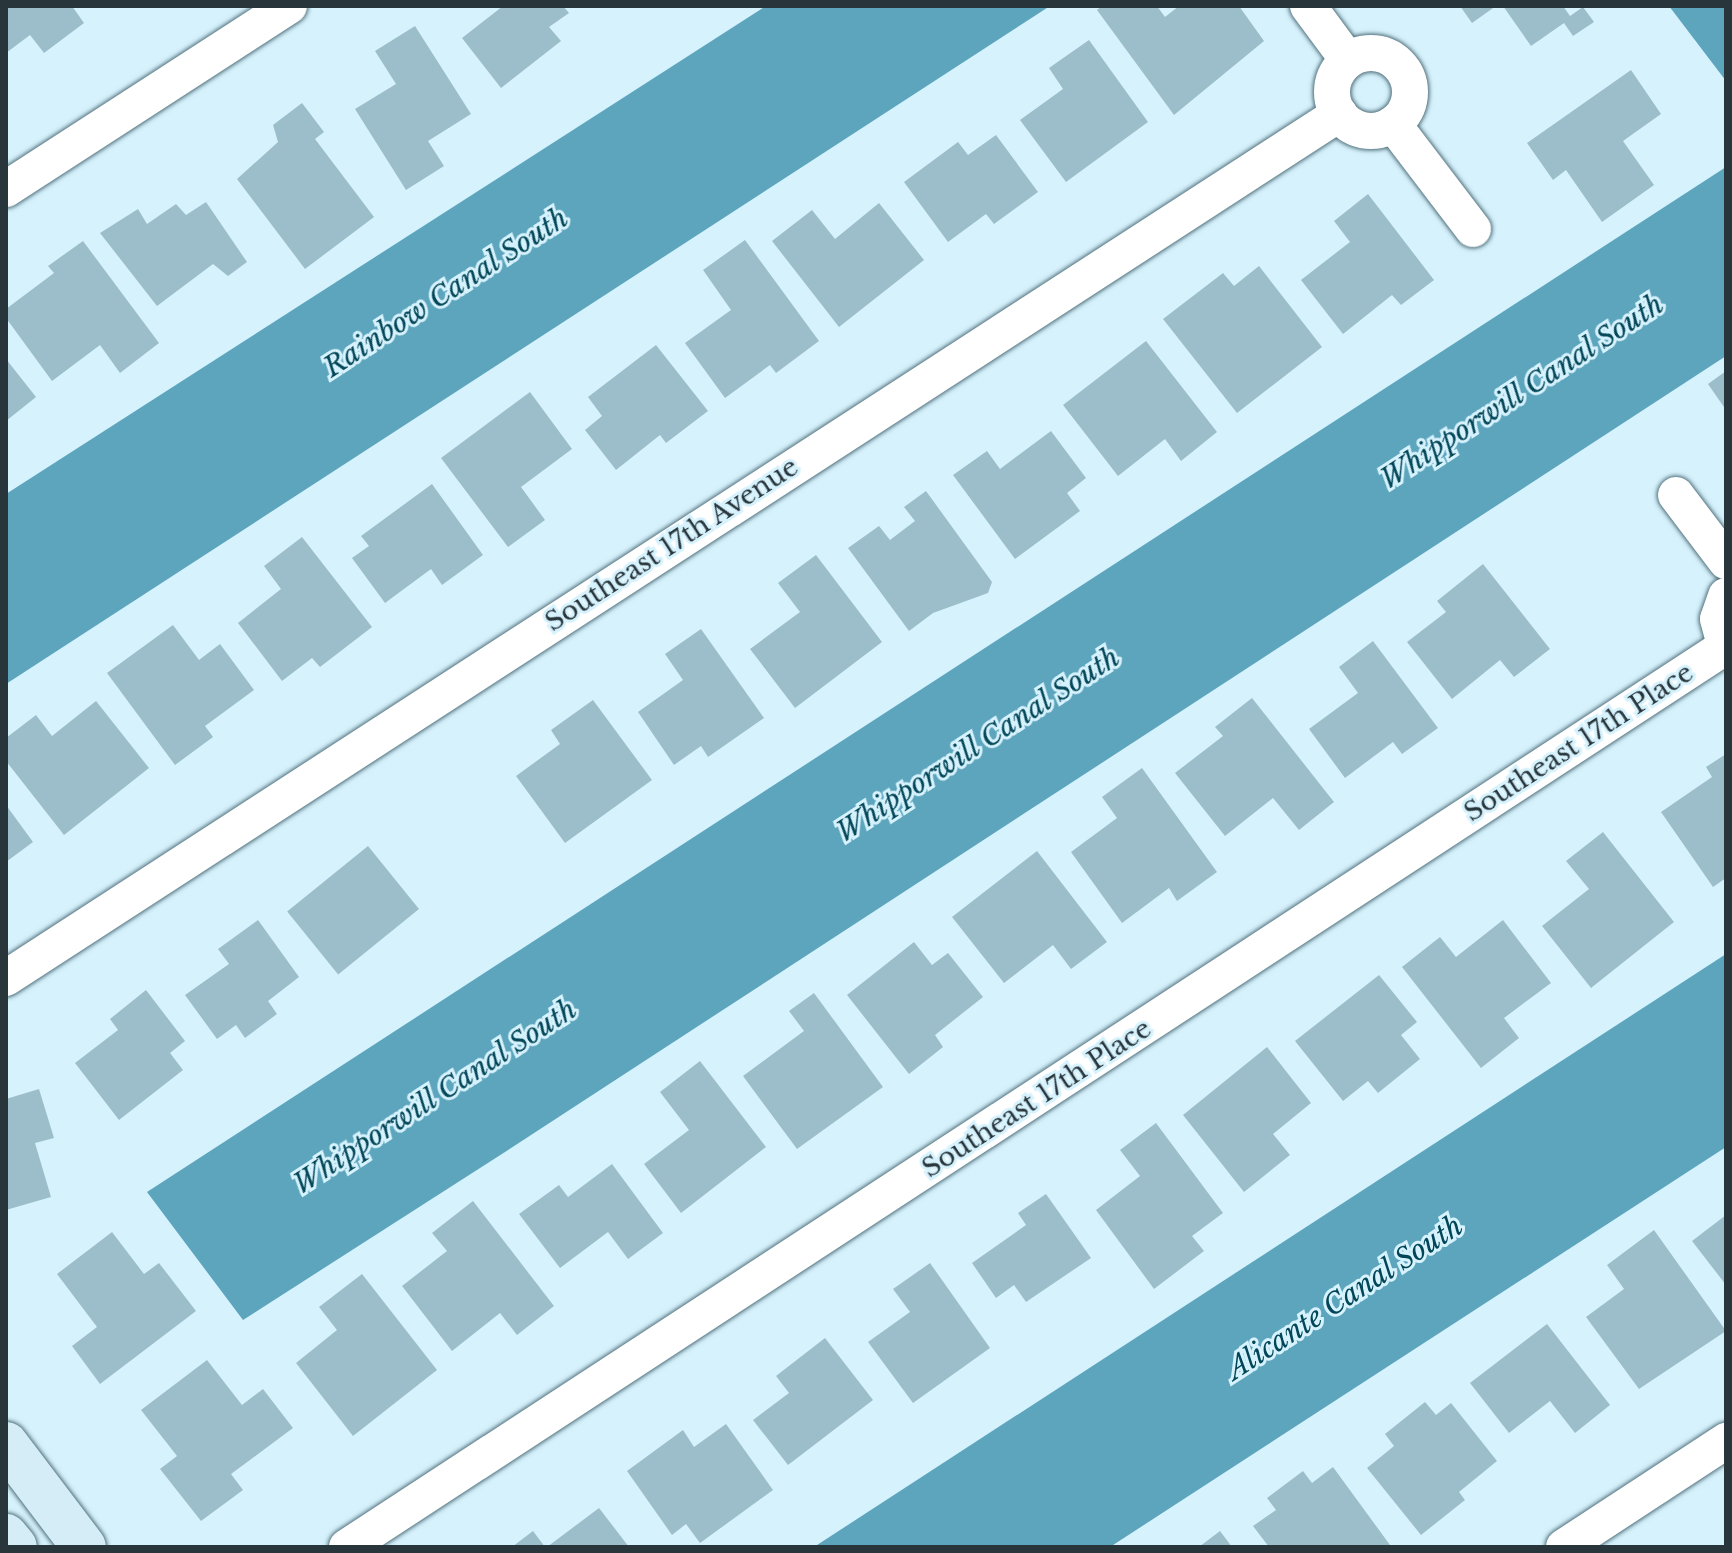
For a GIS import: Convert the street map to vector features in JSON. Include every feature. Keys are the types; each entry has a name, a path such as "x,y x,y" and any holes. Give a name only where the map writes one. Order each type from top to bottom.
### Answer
{"street":[{"path":"6,189 289,6"},
{"path":"1308,6 1348,60"},
{"path":"1383,54 1402,69 1409,80 1408,105 1393,124 1370,131 1339,114 1333,103 1334,79 1348,60 1383,54"},
{"name":"Southeast 17th Avenue","path":"6,978 1339,114"},
{"path":"1393,124 1473,229"},
{"path":"1676,495 1726,561"},
{"name":"Southeast 17th Place","path":"347,1547 1725,648 1718,619 1726,596"},
{"path":"1564,1547 1726,1441"},
{"path":"6,1444 84,1547"},
{"path":"6,1536 15,1547"}],"water":[{"name":"Rainbow Canal South","path":"766,6 1050,6 6,684 6,494"},
{"path":"1669,6 1726,6 1726,81"},
{"name":"Whipporwill Canal South","path":"1726,167 1726,356 505,1152 243,1320 147,1192"},
{"name":"Alicante Canal South","path":"1726,954 1726,1147 1110,1547 814,1547"}],"building":[{"path":"6,6 72,6 84,23 44,53 30,35 6,53"},
{"path":"503,6 563,6 569,13 549,27 561,41 501,88 462,38"},
{"path":"1102,6 1157,6 1165,17 1179,6 1239,6 1264,41 1174,115 1097,10"},
{"path":"1460,6 1496,6 1472,23"},
{"path":"1503,6 1563,6 1570,16 1583,7 1594,22 1573,36 1564,23 1531,46"},
{"path":"415,26 471,114 428,141 444,166 406,190 355,109 396,84 375,51"},
{"path":"1089,40 1148,122 1066,182 1020,120 1063,89 1049,68"},
{"path":"1631,70 1661,114 1623,141 1654,185 1602,222 1566,170 1553,180 1527,143"},
{"path":"302,103 324,132 315,139 374,217 305,269 237,179 278,142 273,125"},
{"path":"996,135 1038,192 994,224 986,214 948,242 904,182 958,142 968,155"},
{"path":"1368,194 1434,280 1401,305 1392,295 1343,334 1301,280 1350,242 1334,221"},
{"path":"206,202 247,262 228,276 213,264 157,306 100,233 138,209 147,224 176,204 186,215"},
{"path":"879,203 924,260 839,327 772,241 812,210 835,239"},
{"path":"745,240 819,341 776,373 770,365 725,398 685,343 731,310 703,270"},
{"path":"83,241 159,343 120,373 100,345 52,381 6,318 6,309 54,273 48,266"},
{"path":"1259,266 1322,347 1237,413 1163,319 1223,273 1234,286"},
{"path":"1146,341 1217,432 1181,461 1165,439 1118,476 1063,405"},
{"path":"656,345 708,411 666,443 660,435 616,470 585,430 602,416 588,397"},
{"path":"6,359 36,397 6,421"},
{"path":"1726,371 1726,410 1708,384"},
{"path":"530,392 572,449 521,487 545,520 508,547 441,458"},
{"path":"1051,431 1086,478 1067,493 1080,511 1015,559 953,475 987,451 1000,469"},
{"path":"432,484 483,555 442,585 431,569 385,603 352,558 369,546 361,536"},
{"path":"926,491 992,582 988,593 933,613 909,631 848,548 879,526 890,540 915,521 904,507"},
{"path":"302,537 372,627 320,667 312,658 282,681 238,623 281,589 264,566"},
{"path":"816,555 882,642 795,708 750,649 800,612 778,583"},
{"path":"1483,564 1550,649 1514,677 1500,660 1452,699 1407,642 1446,612 1437,601"},
{"path":"173,625 199,660 220,644 254,690 205,726 213,737 175,765 107,673"},
{"path":"701,629 764,718 708,757 701,746 674,765 638,712 683,680 665,654"},
{"path":"1373,641 1438,728 1402,754 1393,742 1345,778 1309,729 1358,693 1339,667"},
{"path":"1252,698 1334,802 1299,830 1273,798 1225,836 1175,773 1223,736 1215,727"},
{"path":"593,700 652,780 565,843 516,776 560,744 551,730"},
{"path":"96,701 149,768 64,835 6,761 6,738 36,715 52,736"},
{"path":"1726,754 1726,878 1713,887 1661,812 1712,777 1706,767"},
{"path":"1142,768 1217,872 1177,901 1169,888 1122,923 1071,852 1117,818 1102,797"},
{"path":"6,805 33,842 6,862"},
{"path":"1603,832 1674,922 1591,988 1542,926 1589,889 1566,861"},
{"path":"368,846 419,909 338,974 287,911"},
{"path":"1037,851 1107,942 1071,969 1053,945 1004,983 952,917"},
{"path":"258,920 299,977 268,1001 277,1014 245,1038 236,1025 217,1039 185,995 229,964 218,949"},
{"path":"1503,920 1551,983 1504,1018 1519,1038 1481,1068 1402,967 1440,937 1456,957"},
{"path":"914,942 932,965 948,953 983,997 935,1035 943,1047 909,1074 847,995"},
{"path":"1379,975 1417,1022 1401,1035 1420,1059 1378,1093 1368,1081 1343,1101 1295,1041"},
{"path":"146,990 185,1041 170,1053 183,1070 119,1120 75,1063 118,1030 110,1019"},
{"path":"814,993 883,1087 797,1149 743,1076 804,1031 789,1011"},
{"path":"1267,1047 1311,1103 1273,1134 1290,1155 1244,1192 1183,1115"},
{"path":"700,1061 766,1147 681,1213 644,1164 689,1130 660,1092"},
{"path":"39,1089 54,1138 35,1143 51,1197 6,1210 6,1099"},
{"path":"1156,1123 1223,1213 1192,1236 1204,1251 1154,1289 1096,1210 1140,1176 1120,1150"},
{"path":"612,1164 663,1233 628,1259 608,1232 560,1268 519,1214 559,1185 568,1197"},
{"path":"1046,1194 1091,1258 1026,1302 1014,1285 996,1298 972,1263 1026,1225 1018,1213"},
{"path":"473,1201 554,1306 517,1335 500,1313 452,1351 402,1286 447,1251 432,1233"},
{"path":"1726,1215 1726,1285 1692,1241"},
{"path":"1654,1230 1726,1331 1639,1389 1586,1317 1624,1289 1607,1265"},
{"path":"112,1232 144,1274 159,1263 196,1311 100,1384 72,1346 97,1327 57,1274"},
{"path":"930,1263 990,1348 913,1403 868,1342 910,1312 893,1289"},
{"path":"362,1274 437,1370 353,1436 296,1363 337,1330 319,1307"},
{"path":"1547,1324 1610,1405 1575,1433 1550,1401 1509,1433 1470,1383"},
{"path":"825,1338 873,1400 788,1465 753,1420 789,1393 776,1376"},
{"path":"207,1360 242,1405 263,1389 293,1428 231,1474 243,1490 201,1521 160,1469 177,1456 141,1410"},
{"path":"1425,1402 1436,1415 1451,1403 1497,1461 1459,1492 1465,1500 1421,1535 1367,1468 1394,1446 1385,1434"},
{"path":"726,1424 773,1490 700,1543 686,1524 672,1535 627,1471 683,1430 694,1447"},
{"path":"1333,1467 1390,1545 1269,1547 1253,1526 1276,1510 1267,1498 1303,1471 1312,1483"},
{"path":"599,1508 629,1547 547,1547"},
{"path":"533,1531 545,1547 512,1547"},
{"path":"1220,1531 1232,1547 1199,1547"}]}
